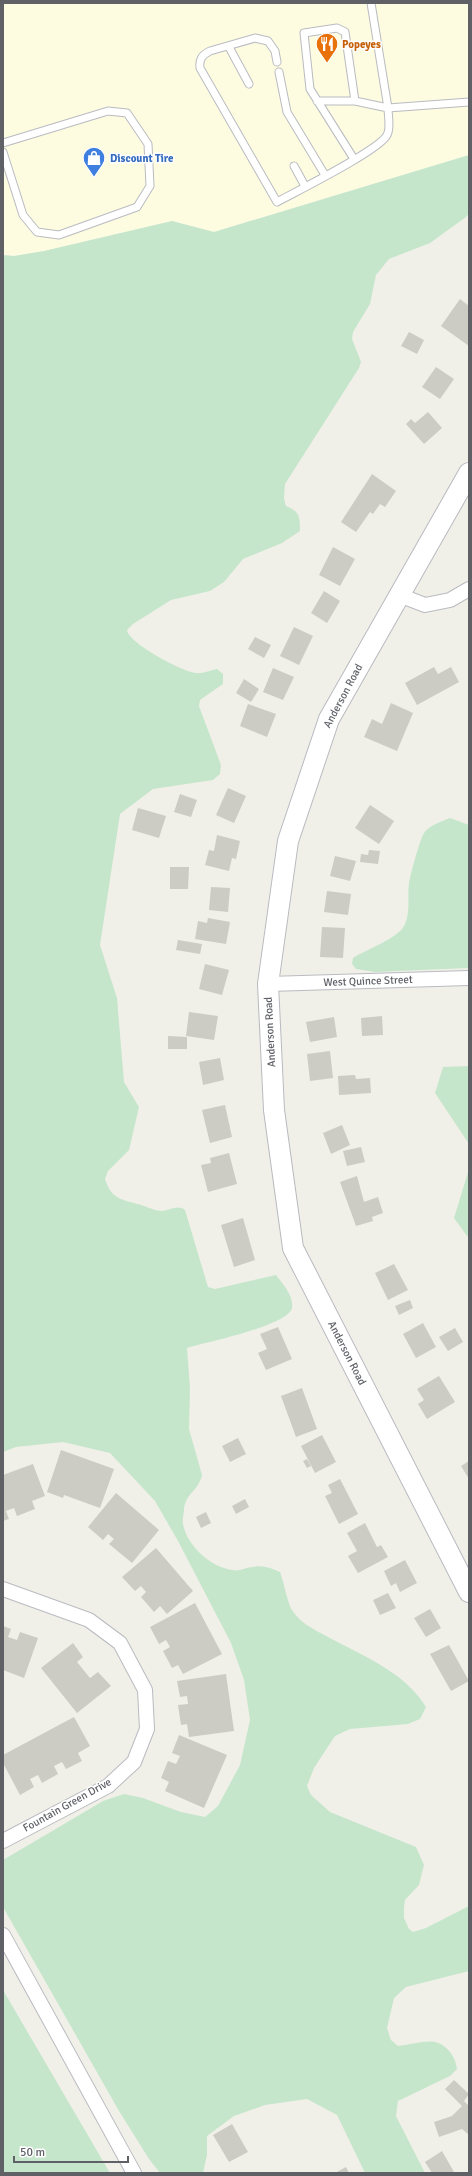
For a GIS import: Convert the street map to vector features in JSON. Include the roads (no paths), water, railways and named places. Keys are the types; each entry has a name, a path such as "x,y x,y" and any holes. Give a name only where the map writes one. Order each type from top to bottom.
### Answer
{"street":[{"name":"Anderson Road","path":"469,472 329,719 288,841 268,984 274,1110 293,1248 469,1592"},
{"path":"399,595 425,605 450,600 469,589"},
{"name":"West Quince Street","path":"268,984 469,978"},
{"name":"Fountain Green Drive","path":"3,1589 89,1620 120,1643 145,1690 146,1729 134,1762 108,1786 3,1840"},
{"path":"3,1935 134,2173"}],"lane":[{"path":"277,62 275,51 268,41 255,38 229,47 210,51 203,55 200,62 200,68 277,202 354,160 377,145 387,136 389,129 388,108 371,3"},
{"path":"354,160 310,89 304,33 337,28 342,29 346,37 355,101"},
{"path":"229,47 249,84"},
{"path":"279,72 287,112 325,176"},
{"path":"318,101 355,101 388,108 469,102"},
{"path":"3,143 108,111 127,113 148,144 150,186 137,207 59,235 37,232 23,215 3,152"},
{"path":"294,166 305,186"}],"place":[{"name":"Popeyes","path":"327,64"},
{"name":"Discount Tire","path":"94,178"}]}
